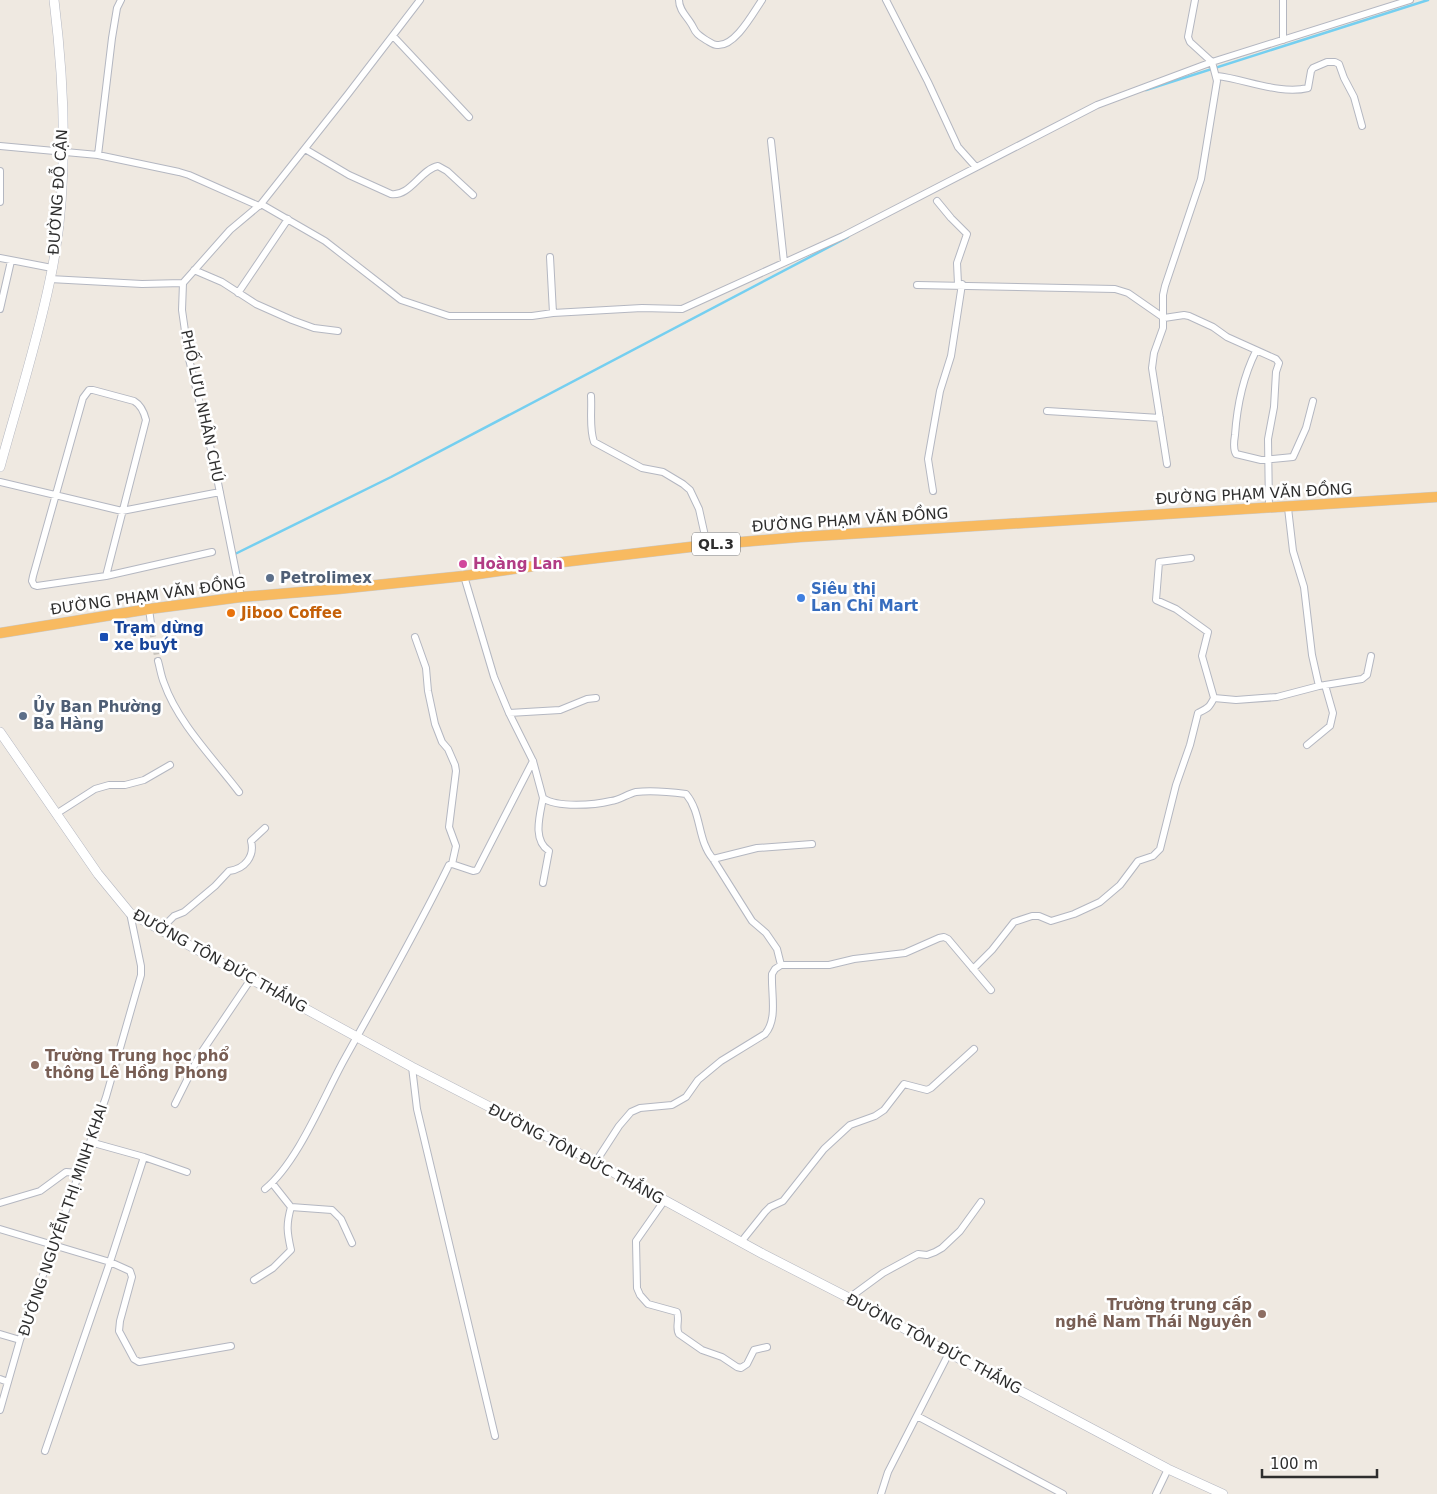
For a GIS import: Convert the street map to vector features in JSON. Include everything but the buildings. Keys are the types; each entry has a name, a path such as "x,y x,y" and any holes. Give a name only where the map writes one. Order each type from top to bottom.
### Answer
{"highway":[{"name":"ĐƯỜNG PHẠM VĂN ĐỒNG","path":"0,633 149,609 241,597 338,590 464,576 706,545 800,537 1288,508 1437,497"}],"main road":[{"name":"ĐƯỜNG ĐỖ CẬN","path":"0,467 50,279 59,222 62,89 54,0"},
{"name":"ĐƯỜNG TÔN ĐỨC THẮNG","path":"0,732 98,874 130,913 412,1067 558,1142 664,1201 949,1353 1168,1469 1223,1494"}],"street":[{"path":"98,155 112,38 117,8 121,0"},
{"path":"50,279 142,284 183,283 230,230 260,205 420,0"},
{"path":"679,0 681,10 696,33 718,45 724,44 738,34 762,0"},
{"path":"886,0 928,82 958,147 975,166"},
{"path":"1167,464 1152,361 1162,334 1165,286 1203,170 1216,74 1212,64 1190,42 1188,37 1195,0"},
{"path":"1283,0 1283,40"},
{"path":"0,146 62,150 98,155 189,175 260,205 325,240 392,295 412,305 449,316 532,316 642,308 682,309 843,236 975,166 1097,105 1395,2 1410,0"},
{"path":"393,36 469,118"},
{"path":"1216,74 1277,88 1302,90 1308,88 1313,68 1327,62 1335,62 1339,64 1354,98 1362,126"},
{"path":"771,141 784,262"},
{"path":"305,149 349,174 391,194 397,195 403,192 432,167 438,166 447,171 473,195"},
{"path":"0,171 0,202"},
{"path":"933,491 928,459 940,391 951,356 960,284 957,263 967,234 937,201"},
{"path":"238,292 288,220"},
{"path":"550,257 553,313"},
{"path":"0,258 52,268"},
{"path":"0,309 11,260"},
{"path":"194,270 222,282 256,304 292,320 314,328 338,331"},
{"name":"PHỐ LƯU NHÂN CHÚ","path":"183,283 182,310 189,359 204,417 241,597"},
{"path":"917,285 960,284 1121,290 1164,318 1189,316 1213,327 1227,337 1276,359 1279,363 1276,372 1274,406 1268,439 1269,508"},
{"path":"1256,350 1243,382 1236,416 1234,452 1236,454 1261,460 1290,459 1293,457 1306,428 1314,400"},
{"path":"106,576 146,426 145,416 139,404 94,390 86,393 83,398 33,576 32,581 34,585 106,576 212,552"},
{"path":"590,396 591,427 594,442 642,468 663,472 690,490 699,509 706,545"},
{"path":"1046,412 1160,418"},
{"path":"0,482 122,511 220,492"},
{"path":"1288,508 1292,551 1304,587 1312,655 1321,686 1333,713 1330,726 1307,745"},
{"path":"973,969 992,950 1014,922 1032,916 1039,916 1051,921 1083,910 1109,895 1138,862 1157,853 1198,713 1209,708 1214,698 1202,656 1208,632 1176,609 1156,600 1157,566 1159,562 1191,558"},
{"path":"464,576 490,664 509,713 533,761 543,798 539,819 540,841 542,846 550,852 543,883"},
{"path":"149,609 152,632"},
{"path":"265,1189 272,1183 299,1145 385,983 426,914 449,865 452,864 456,846 449,827 456,771 455,764 448,749 442,742 435,724 428,691 426,668 414,637"},
{"path":"1214,698 1236,700 1277,697 1364,678 1367,675 1371,656"},
{"path":"158,660 166,689 186,724 239,792"},
{"path":"509,713 560,710 587,699 596,698"},
{"path":"452,864 477,870 533,761"},
{"path":"56,814 95,789 108,785 125,785 144,780 170,766"},
{"path":"543,798 552,803 570,804 612,801 638,792 675,792 686,794 692,801 706,850 714,859 752,921 766,933 777,949 781,965"},
{"path":"161,929 174,916 184,912 215,886 229,871 237,870 248,861 252,854 253,847 251,841 265,828"},
{"path":"714,859 757,848 812,844"},
{"name":"ĐƯỜNG NGUYỄN THỊ MINH KHAI","path":"0,1410 20,1340 106,1097 141,976 141,966 130,913"},
{"path":"595,1163 619,1126 631,1112 640,1108 672,1105 686,1097 698,1080 721,1061 765,1034 770,1028 772,1019 772,974 781,965 829,965 854,959 905,952 944,937 948,939 991,990"},
{"path":"176,1104 199,1056 251,979"},
{"path":"741,1242 765,1212 770,1207 783,1201 818,1156 850,1125 884,1110 890,1104 899,1088 904,1084 927,1090 931,1088 974,1049"},
{"path":"412,1067 417,1109 495,1436"},
{"path":"90,1142 144,1157 187,1172"},
{"path":"45,1451 144,1157"},
{"path":"0,1203 40,1191 66,1172 79,1172"},
{"path":"272,1183 291,1207 332,1210 341,1219 352,1243"},
{"path":"664,1201 636,1241 637,1288 640,1295 648,1304 677,1312 679,1334 702,1350 722,1357 737,1367 741,1368 748,1364 754,1350 767,1347"},
{"path":"849,1298 883,1273 918,1254 927,1255 936,1252 960,1231 981,1202"},
{"path":"254,1280 272,1268 291,1250 287,1223 291,1207"},
{"path":"0,1228 110,1262 130,1271 132,1277 119,1331 134,1359 139,1362 232,1346"},
{"path":"0,1334 20,1340"},
{"path":"881,1494 888,1472 949,1353"},
{"path":"0,1379 8,1382"},
{"path":"917,1416 1063,1494"},
{"path":"1156,1494 1168,1469"}],"waterway":[{"path":"1146,90 1428,0"},
{"path":"235,554 391,477 848,237"}],"tunnel":[{"path":"152,631 158,661"}],"place":[{"name":"Hoàng Lan","path":"463,564"},
{"name":"Petrolimex","path":"270,578"},
{"name":"Siêu thị Lan Chi Mart","path":"801,598"},
{"name":"Jiboo Coffee","path":"231,613"},
{"name":"Trạm dừng xe buýt","path":"104,637"},
{"name":"Ủy Ban Phường Ba Hàng","path":"23,716"},
{"name":"Trường Trung học phổ thông Lê Hồng Phong","path":"35,1065"},
{"name":"Trường trung cấp nghề Nam Thái Nguyên","path":"1262,1314"}]}
